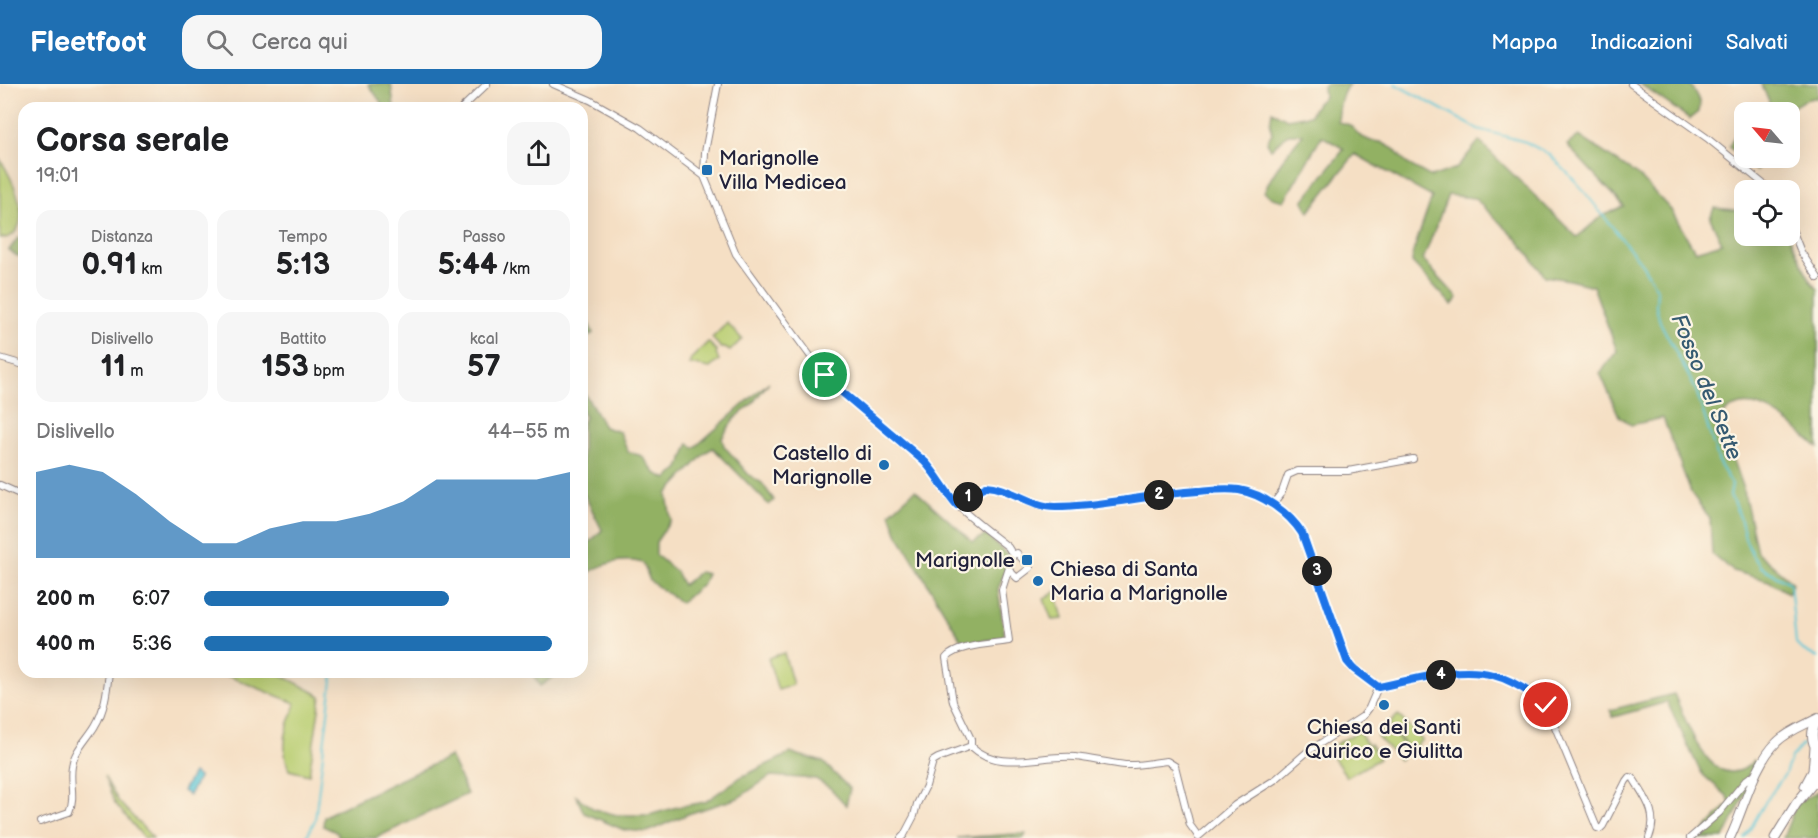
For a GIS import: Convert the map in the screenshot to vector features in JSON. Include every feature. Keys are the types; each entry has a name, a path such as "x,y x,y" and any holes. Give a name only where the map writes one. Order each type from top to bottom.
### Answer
{"main road":[{"path":"1730,838 1755,777 1776,743 1818,719"},
{"path":"1775,838 1813,771 1814,726 1818,719"},
{"path":"1794,732 1803,734 1815,746"},
{"path":"1796,804 1818,777"}],"street":[{"path":"468,102 487,84"},
{"path":"553,84 590,100 640,128 704,176"},
{"path":"718,84 705,152 704,176 736,254 811,357 836,387 925,462 937,475 946,492 957,505 1008,547 1013,555 1002,590 1009,641 958,649 946,658 955,710 971,739 971,746 978,753 1012,762 1073,757 1127,765 1167,761 1175,766 1190,825 1198,837 1235,805 1276,779 1307,752 1363,716 1378,687"},
{"path":"1631,84 1707,138 1759,180"},
{"path":"1799,246 1818,278"},
{"path":"0,358 18,363"},
{"path":"1272,504 1281,492 1288,475 1297,471 1348,471 1413,459"},
{"path":"0,485 18,493"},
{"path":"957,505 986,486 1001,489 1042,506 1053,507 1086,505 1179,492 1226,489 1242,491 1272,504 1293,519 1302,533 1347,661 1354,669 1378,687 1434,675 1473,672 1494,675 1517,684 1546,705 1597,828 1603,826 1626,781 1629,777 1633,777 1653,814 1654,822 1649,838"},
{"path":"1010,570 1017,578 1030,567 1017,553 1013,555"},
{"path":"40,822 69,812 73,804 72,765 83,743 96,725 104,704 108,678"},
{"path":"901,838 910,826 933,761 971,746"},
{"path":"1690,838 1719,813 1746,780 1755,777"}],"green space":[{"path":"368,84 391,84 393,102 381,102"},
{"path":"1325,84 1349,84 1342,97 1338,122 1350,125 1360,136 1381,142 1394,149 1406,163 1431,177 1457,168 1479,141 1577,237 1602,216 1624,206 1567,145 1579,136 1640,177 1671,210 1695,251 1722,243 1710,218 1714,208 1734,210 1734,246 1794,246 1811,282 1818,289 1818,448 1779,416 1757,406 1734,407 1718,418 1744,492 1757,552 1793,583 1788,593 1769,581 1733,571 1712,554 1710,519 1691,493 1663,418 1631,425 1619,416 1600,373 1617,351 1593,286 1545,276 1518,240 1474,198 1448,195 1423,260 1458,298 1452,305 1412,262 1413,252 1432,197 1355,154 1309,212 1303,201 1344,149 1322,136 1284,201 1264,192 1281,162 1303,134 1288,134 1271,149 1267,142 1272,133 1270,125 1272,111 1287,119 1310,115 1317,103 1324,97"},
{"path":"1640,84 1690,84 1700,102 1699,112 1690,119"},
{"path":"1761,84 1818,84 1818,98 1800,103 1769,101"},
{"path":"1734,137 1734,151 1729,147"},
{"path":"0,159 18,197 18,227 9,237 0,238"},
{"path":"18,238 18,256 9,250"},
{"path":"588,322 593,333 588,337"},
{"path":"727,323 742,339 730,351 721,348 712,338"},
{"path":"708,342 717,351 719,360 710,368 689,364 690,360"},
{"path":"769,382 752,404 734,419 722,438 724,446 749,475 762,483 774,500 769,505 713,448 706,452 667,494 671,520 656,542 656,555 676,572 683,585 699,572 707,574 703,583 681,603 650,581 643,563 619,561 596,568 588,573 588,544 602,530 588,502 588,399 604,427 620,432 628,452 642,456 655,473 667,479 679,468 689,443 694,448"},
{"path":"915,490 973,542 986,535 1011,558 998,589 1005,638 963,643 897,533 890,513"},
{"path":"1060,589 1062,594 1057,596 1063,619 1052,620 1044,599"},
{"path":"784,653 793,685 778,690 768,658"},
{"path":"233,678 287,678 321,696 309,775 289,770 286,759 285,737 295,703"},
{"path":"535,678 552,678 540,686"},
{"path":"1674,694 1691,733 1708,759 1719,768 1730,772 1744,768 1754,760 1756,765 1748,774 1748,789 1724,838 1697,838 1730,803 1727,796 1701,773 1667,702 1613,717 1610,710"},
{"path":"1398,715 1422,740 1411,750 1388,725"},
{"path":"1387,727 1409,750 1399,760 1377,736"},
{"path":"1359,731 1379,759 1347,777 1327,749"},
{"path":"791,753 823,762 850,789 846,805 830,788 816,779 771,776 738,798 688,814 647,832 624,830 584,813 576,796 594,809 617,815 649,815 705,802 741,777"},
{"path":"450,756 467,794 376,838 339,838 338,833 323,826 324,817 334,811"},
{"path":"104,776 119,802 153,838 144,838 115,803"},
{"path":"1818,791 1818,838 1783,838 1796,804"},
{"path":"1026,834 1024,838 957,838"}],"water":[{"path":"193,773 199,777 189,795 183,791"}],"waterway":[{"name":"Fosso del Sette","path":"1395,84 1478,129 1526,142 1550,155 1579,185 1642,264 1657,289 1656,307 1660,322 1696,390 1720,465 1732,484 1730,495 1740,517 1752,555 1761,567 1790,583 1796,643 1803,650 1818,658"},
{"path":"306,838 315,820 332,678"},
{"name":"Fosso del Sette","path":"1745,838 1766,801 1785,774 1791,758 1803,744"}],"place":[{"name":"Marignolle Villa Medicea","path":"707,170"},
{"name":"Castello di Marignolle","path":"884,465"},
{"name":"Marignolle","path":"1027,560"},
{"name":"Chiesa di Santa Maria a Marignolle","path":"1038,581"},
{"name":"Chiesa dei Santi Quirico e Giulitta","path":"1384,705"}],"route":[{"path":"825,375 836,387 925,462 937,475 946,492 957,505 986,486 1001,489 1042,506 1053,507 1086,505 1179,492 1226,489 1242,491 1257,497 1293,519 1302,533 1347,661 1378,687 1434,675 1473,672 1494,675 1517,684 1546,705"}]}
